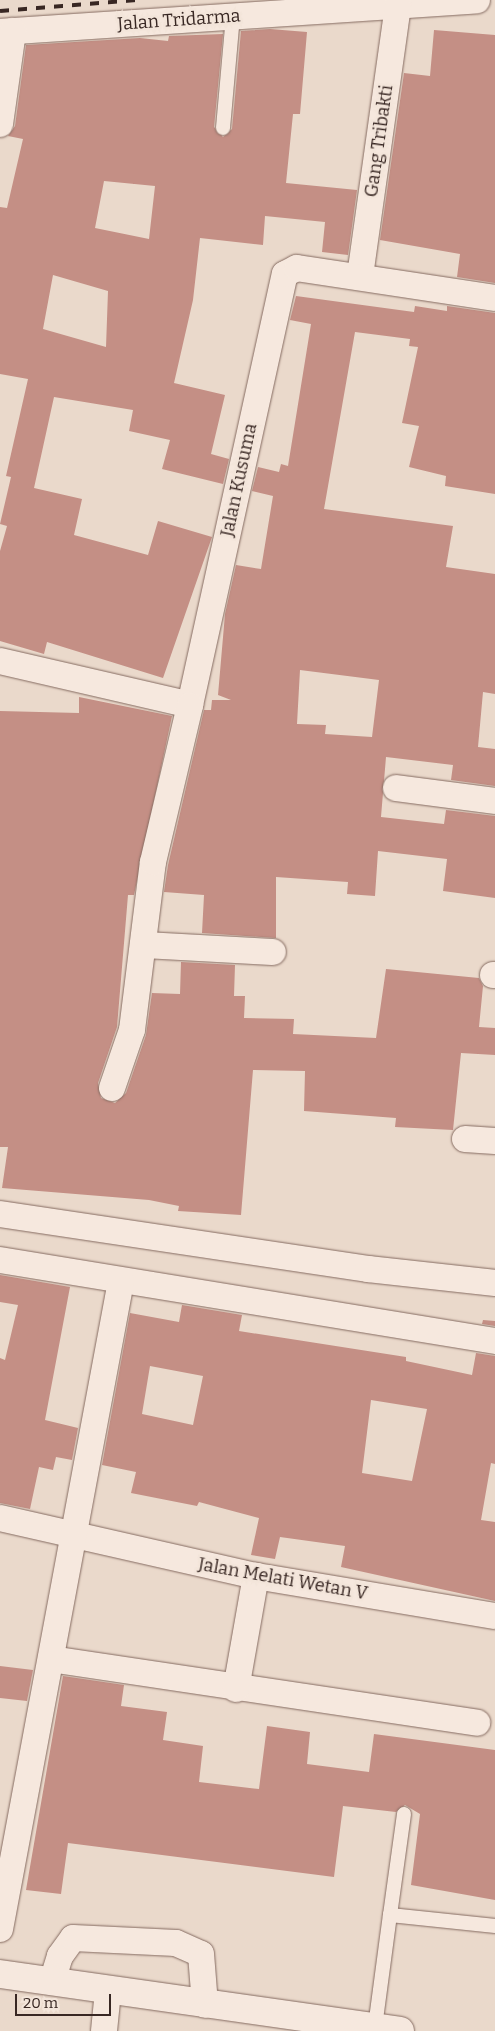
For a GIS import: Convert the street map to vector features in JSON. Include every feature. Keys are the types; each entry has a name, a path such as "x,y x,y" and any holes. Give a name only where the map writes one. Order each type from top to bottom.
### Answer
{"street":[{"name":"Jalan Tridarma","path":"7,32 477,0"},
{"name":"Gang Tribakti","path":"360,276 398,6"},
{"path":"0,124 7,32"},
{"name":"Jalan Kusuma","path":"112,1088 132,1030 166,792 190,705 283,280 297,268 360,276 495,298"},
{"path":"0,661 190,705"},
{"path":"396,788 495,801"},
{"path":"144,945 273,952"},
{"path":"465,1140 495,1141"},
{"path":"0,1214 368,1269 495,1283"},
{"path":"0,1260 495,1340"},
{"path":"0,1929 121,1281"},
{"name":"Jalan Melati Wetan V","path":"0,1518 73,1538 256,1576 495,1616"},
{"path":"236,1689 256,1576"},
{"path":"51,1659 236,1689 477,1723"},
{"path":"52,1982 60,1956 73,1938 176,1943 201,1954 205,2005"},
{"path":"0,1974 205,2005 387,2029"},
{"path":"104,2031 108,1991"}],"lane":[{"path":"224,128 233,17"},
{"path":"387,2029 390,1915 404,1814"},
{"path":"390,1915 495,1926"}],"building":[{"path":"270,29 307,32 300,114 293,114 286,183 357,190 348,255 322,252 325,222 265,216 263,245 200,238 193,300 174,383 225,395 211,454 229,459 223,484 162,469 170,440 129,431 133,410 54,397 34,488 82,499 74,535 148,555 158,521 212,537 163,678 47,642 44,654 0,641 0,551 7,526 0,524 11,477 6,476 28,379 0,374 0,207 7,208 23,139 8,136 15,126 26,45 140,38 168,41 169,36 223,34 214,127 223,137 232,129 241,31","holes":["104,181 155,186 149,239 95,228","53,275 108,291 106,347 43,329"]},
{"path":"434,30 495,35 495,283 457,277 460,254 380,240 404,73 430,76"},
{"path":"296,296 414,312 415,306 447,311 447,306 495,313 495,494 445,486 446,476 409,467 419,426 402,423 418,347 409,346 410,339 355,332 324,509 453,526 446,567 495,574 495,694 483,692 478,747 495,749 495,786 451,780 453,765 386,757 381,817 444,824 446,810 495,816 495,898 443,891 447,859 378,851 375,896 347,894 348,882 276,877 276,938 202,933 204,895 164,892 168,865 204,710 211,710 212,700 231,700 218,695 225,614 236,565 261,569 273,496 252,491 258,467 279,472 281,464 288,466 311,324 290,320","holes":["300,670 379,680 372,737 325,734 326,725 297,724"]},
{"path":"79,697 172,716 134,895 128,895 117,1027 98,1083 101,1098 115,1103 126,1093 146,1035 152,993 180,994 181,962 235,965 234,996 245,996 244,1018 294,1019 293,1034 376,1038 386,969 479,978 483,986 479,1027 495,1028 495,1055 461,1053 453,1130 395,1127 396,1118 304,1111 305,1071 253,1070 241,1215 178,1211 179,1206 149,1200 2,1188 8,1147 0,1147 0,711 79,713"},
{"path":"0,1275 70,1287 45,1420 78,1428 72,1460 56,1457 53,1470 39,1467 30,1509 0,1503 0,1358 5,1360 18,1305 0,1302"},
{"path":"182,1305 242,1315 239,1331 406,1357 406,1361 472,1375 476,1353 495,1356 495,1464 491,1463 481,1520 495,1522 495,1601 341,1567 345,1546 280,1537 275,1559 251,1555 259,1518 199,1502 197,1506 131,1493 136,1472 102,1465 130,1313 179,1322","holes":["150,1366 203,1376 193,1425 142,1414","371,1400 427,1409 412,1481 362,1473"]},
{"path":"483,1320 495,1321 495,1326 482,1324"},
{"path":"0,1666 33,1670 27,1701 0,1698"},
{"path":"63,1676 124,1685 121,1706 167,1712 163,1740 203,1746 199,1782 259,1789 267,1726 310,1732 307,1764 369,1772 374,1734 495,1750 495,1900 411,1885 420,1814 405,1805 396,1812 343,1806 334,1877 68,1843 61,1894 26,1890"}],"railway":[{"path":"0,11 137,0"}]}
